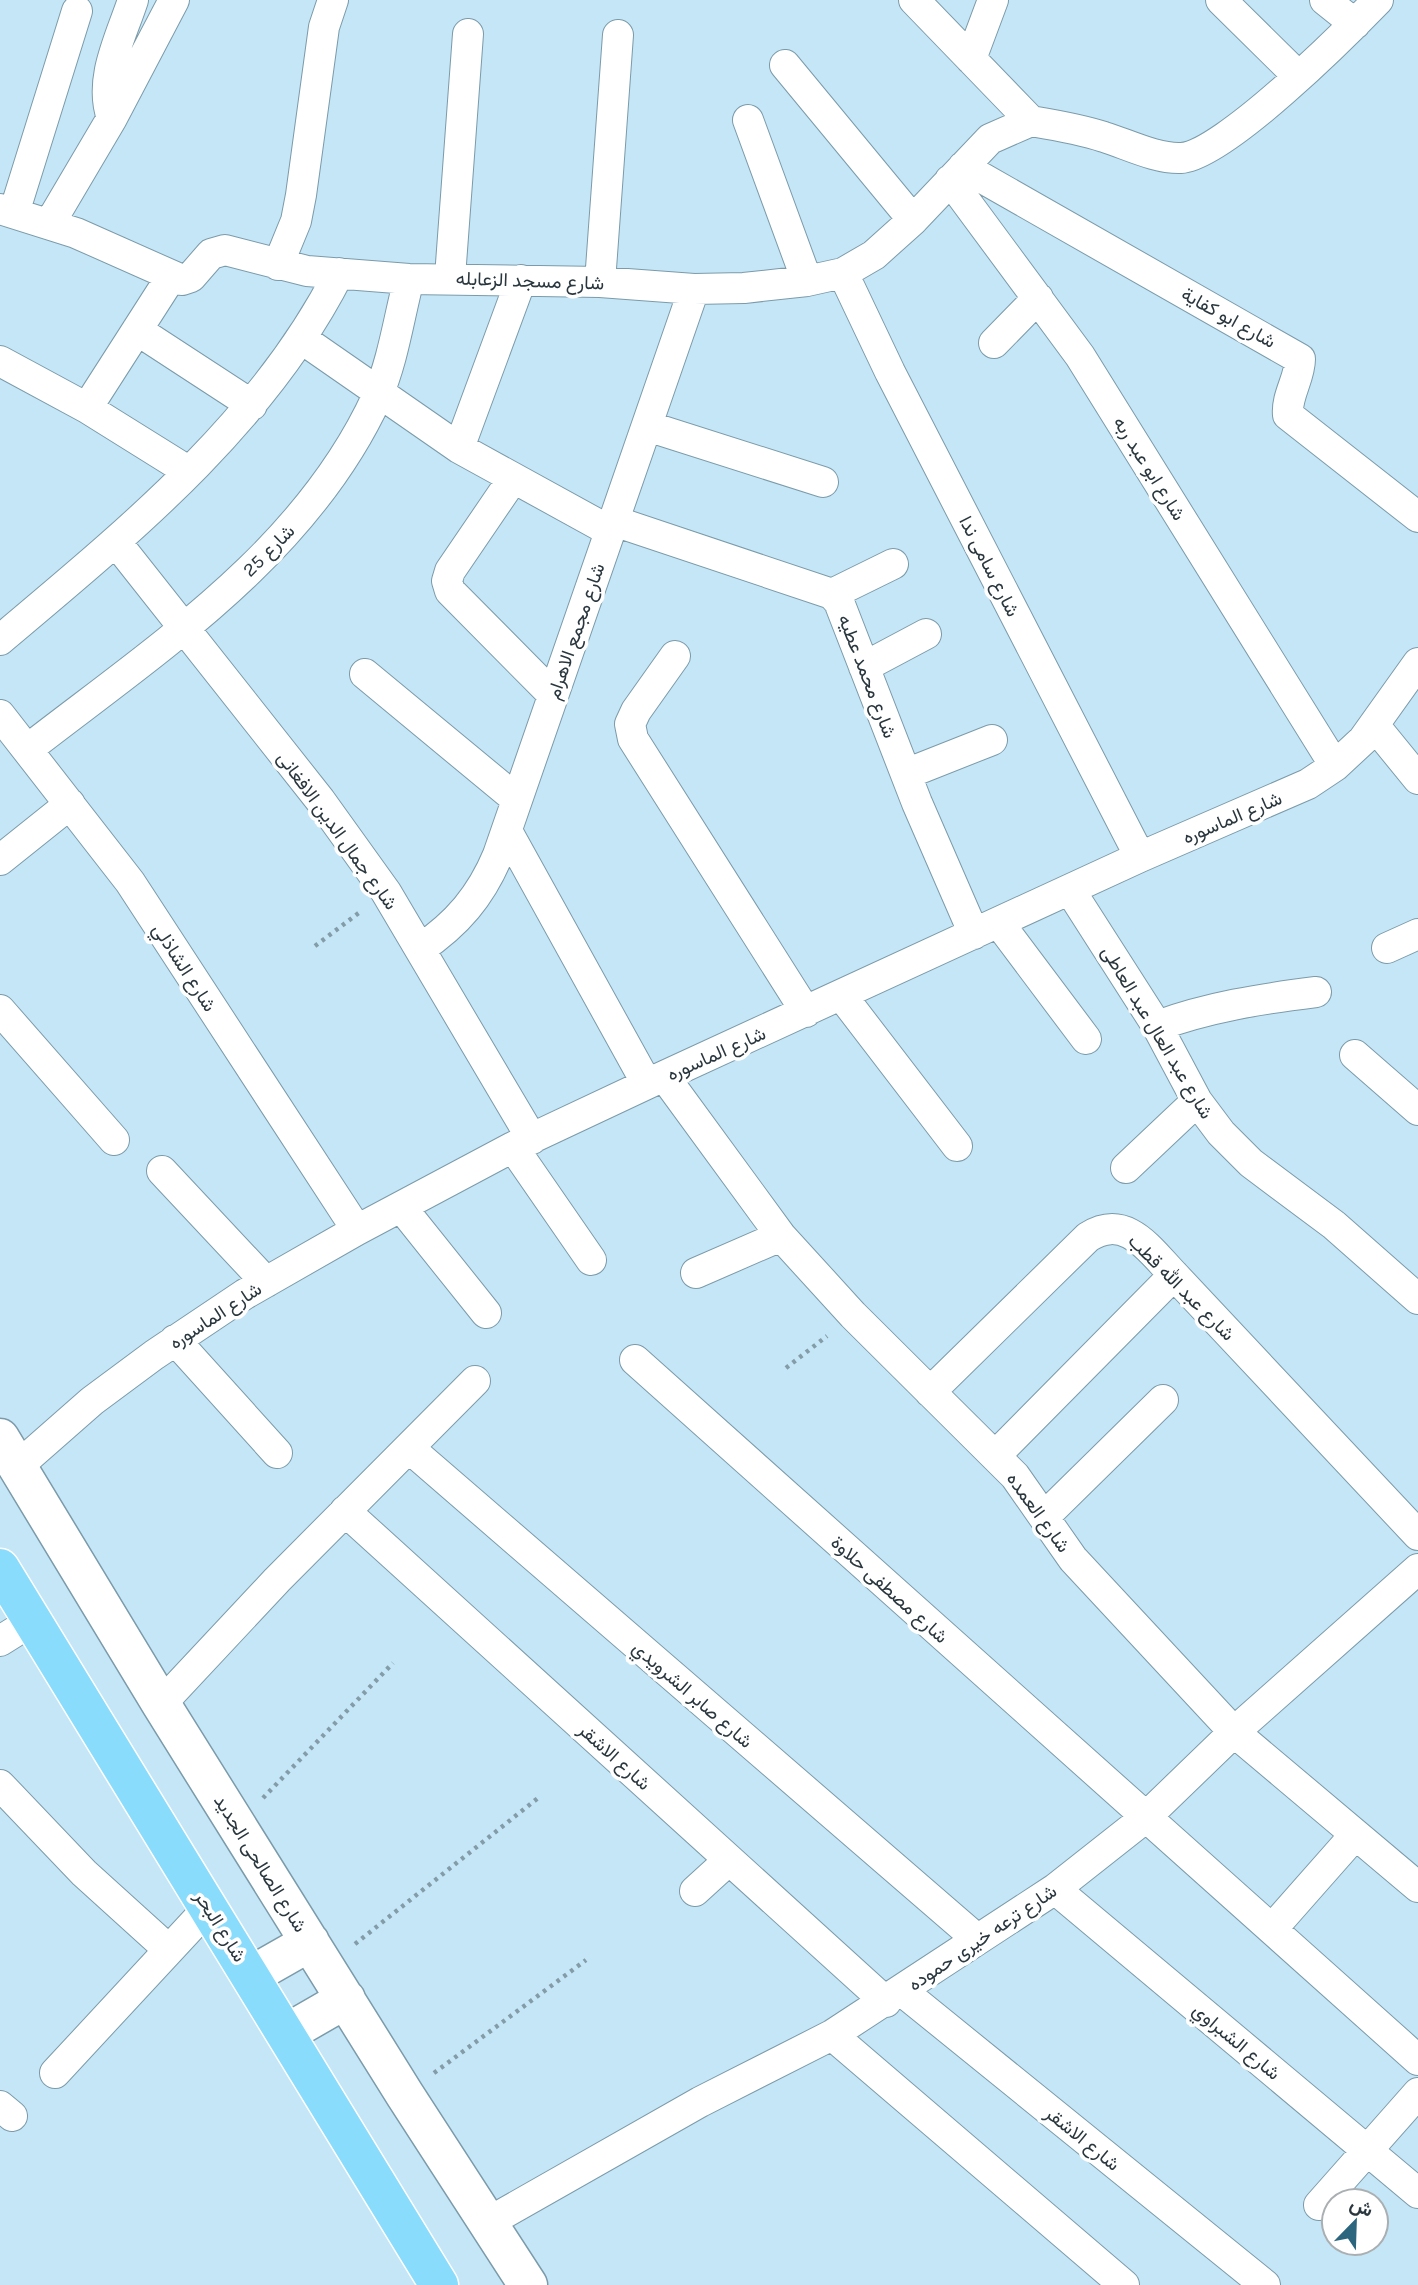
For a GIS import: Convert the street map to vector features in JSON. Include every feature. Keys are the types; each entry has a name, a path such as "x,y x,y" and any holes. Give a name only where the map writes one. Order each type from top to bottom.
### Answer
{"main road":[{"name":"شارع البحر","path":"0,1568 252,1975 439,2285"}],"street":[{"path":"112,118 108,106 107,82 133,0"},
{"path":"50,223 112,118 174,0"},
{"path":"278,265 296,221 322,40 333,0"},
{"path":"914,0 1031,121 1100,135 1178,159 1194,156 1222,141 1298,76 1378,0"},
{"path":"971,59 993,0"},
{"path":"1221,0 1298,76"},
{"path":"1325,0 1355,24"},
{"path":"77,11 7,211 50,223 124,253 171,277 87,408"},
{"path":"450,277 467,34"},
{"path":"600,282 618,35"},
{"path":"785,65 913,220"},
{"path":"748,120 807,281"},
{"name":"شارع مسجد الزعابله","path":"171,277 182,280 191,277 217,250 278,265 410,279 450,277 600,282 694,289 744,289 807,281 843,273 874,255 913,220 990,139 1031,121"},
{"name":"شارع ابو عبد ربه","path":"956,173 1038,298 1080,356 1335,766"},
{"name":"شارع ابو كفاية","path":"956,173 1300,359 1288,415 1418,517"},
{"path":"0,640 116,542 252,405 302,339 339,273"},
{"name":"شارع سامى ندا","path":"843,273 896,384 1140,857"},
{"name":"شارع 25","path":"28,749 185,627 278,544 350,449 378,394 410,279"},
{"path":"459,449 521,280"},
{"name":"شارع مجمع الاهرام","path":"420,948 444,932 471,905 491,873 694,289"},
{"path":"994,342 1038,298"},
{"path":"137,330 252,405"},
{"name":"شارع محمد عطيه","path":"302,339 459,449 512,480 612,526 832,594 839,603 906,774 986,929 1086,1039"},
{"path":"0,361 87,408 188,471"},
{"path":"647,426 823,482"},
{"path":"512,480 450,571 447,581 450,591 553,695"},
{"name":"شارع جمال الدين الافغانى","path":"116,542 320,800 386,892 420,948 523,1143 591,1260"},
{"path":"832,594 893,564"},
{"path":"864,667 926,634"},
{"path":"675,656 636,711 630,724 634,739 806,1012"},
{"name":"شارع الماسوره","path":"9,1452 92,1401 175,1340 265,1282 357,1230 523,1143 1140,857 1308,784 1335,766 1374,725 1418,663"},
{"path":"365,674 516,799"},
{"name":"شارع الشاذلي","path":"0,715 130,882 357,1230"},
{"path":"1374,725 1418,779"},
{"path":"906,774 992,740"},
{"path":"0,860 70,804"},
{"name":"شارع العمده","path":"507,831 655,1080 781,1236 853,1315 1015,1476 1073,1559 1234,1732 1354,1836 1418,1887"},
{"name":"شارع عبد العال عبد العاطى","path":"1070,890 1157,1026 1197,1101 1221,1133 1251,1163 1334,1225 1418,1299"},
{"path":"1387,948 1418,934"},
{"path":"1157,1026 1226,1005 1316,992"},
{"path":"842,996 957,1146"},
{"path":"0,1010 114,1140"},
{"path":"1355,1055 1418,1111"},
{"path":"1126,1168 1197,1101"},
{"path":"162,1171 265,1282"},
{"path":"402,1208 486,1313"},
{"name":"شارع عبد الله قطب","path":"930,1392 1098,1230 1123,1229 1135,1234 1418,1535"},
{"path":"696,1273 781,1236"},
{"path":"995,1456 1174,1275"},
{"path":"175,1340 276,1452"},
{"name":"شارع مصطفى حلاوة","path":"635,1360 1144,1818 1418,2060"},
{"path":"161,1704 345,1511 475,1381"},
{"path":"1044,1517 1163,1400"},
{"name":"شارع صابر الشرويدي","path":"409,1448 977,1939"},
{"name":"شارع الصالحى الجديد","path":"9,1452 161,1704 405,2095 528,2285"},
{"name":"شارع الاشقر","path":"345,1511 729,1860 894,1997 1265,2285"},
{"name":"شارع ترعه خيرى حموده","path":"487,2223 700,2102 832,2035 894,1997 1055,1889 1144,1818 1234,1732 1418,1569"},
{"path":"0,1641 32,1621"},
{"path":"0,1785 85,1873 169,1950"},
{"path":"1272,1930 1354,1836"},
{"path":"695,1891 729,1860"},
{"name":"شارع الشبراوي","path":"1055,1889 1418,2193"},
{"path":"55,2073 209,1908"},
{"path":"252,1975 318,1954"},
{"path":"287,2034 346,1999"},
{"path":"832,2035 1124,2285"},
{"path":"1319,2205 1418,2093"}],"path":[{"path":"315,946 386,892"},
{"path":"786,1368 853,1315"},
{"path":"238,1824 393,1663"},
{"path":"318,1954 538,1798"},
{"path":"405,2095 586,1960"}]}
